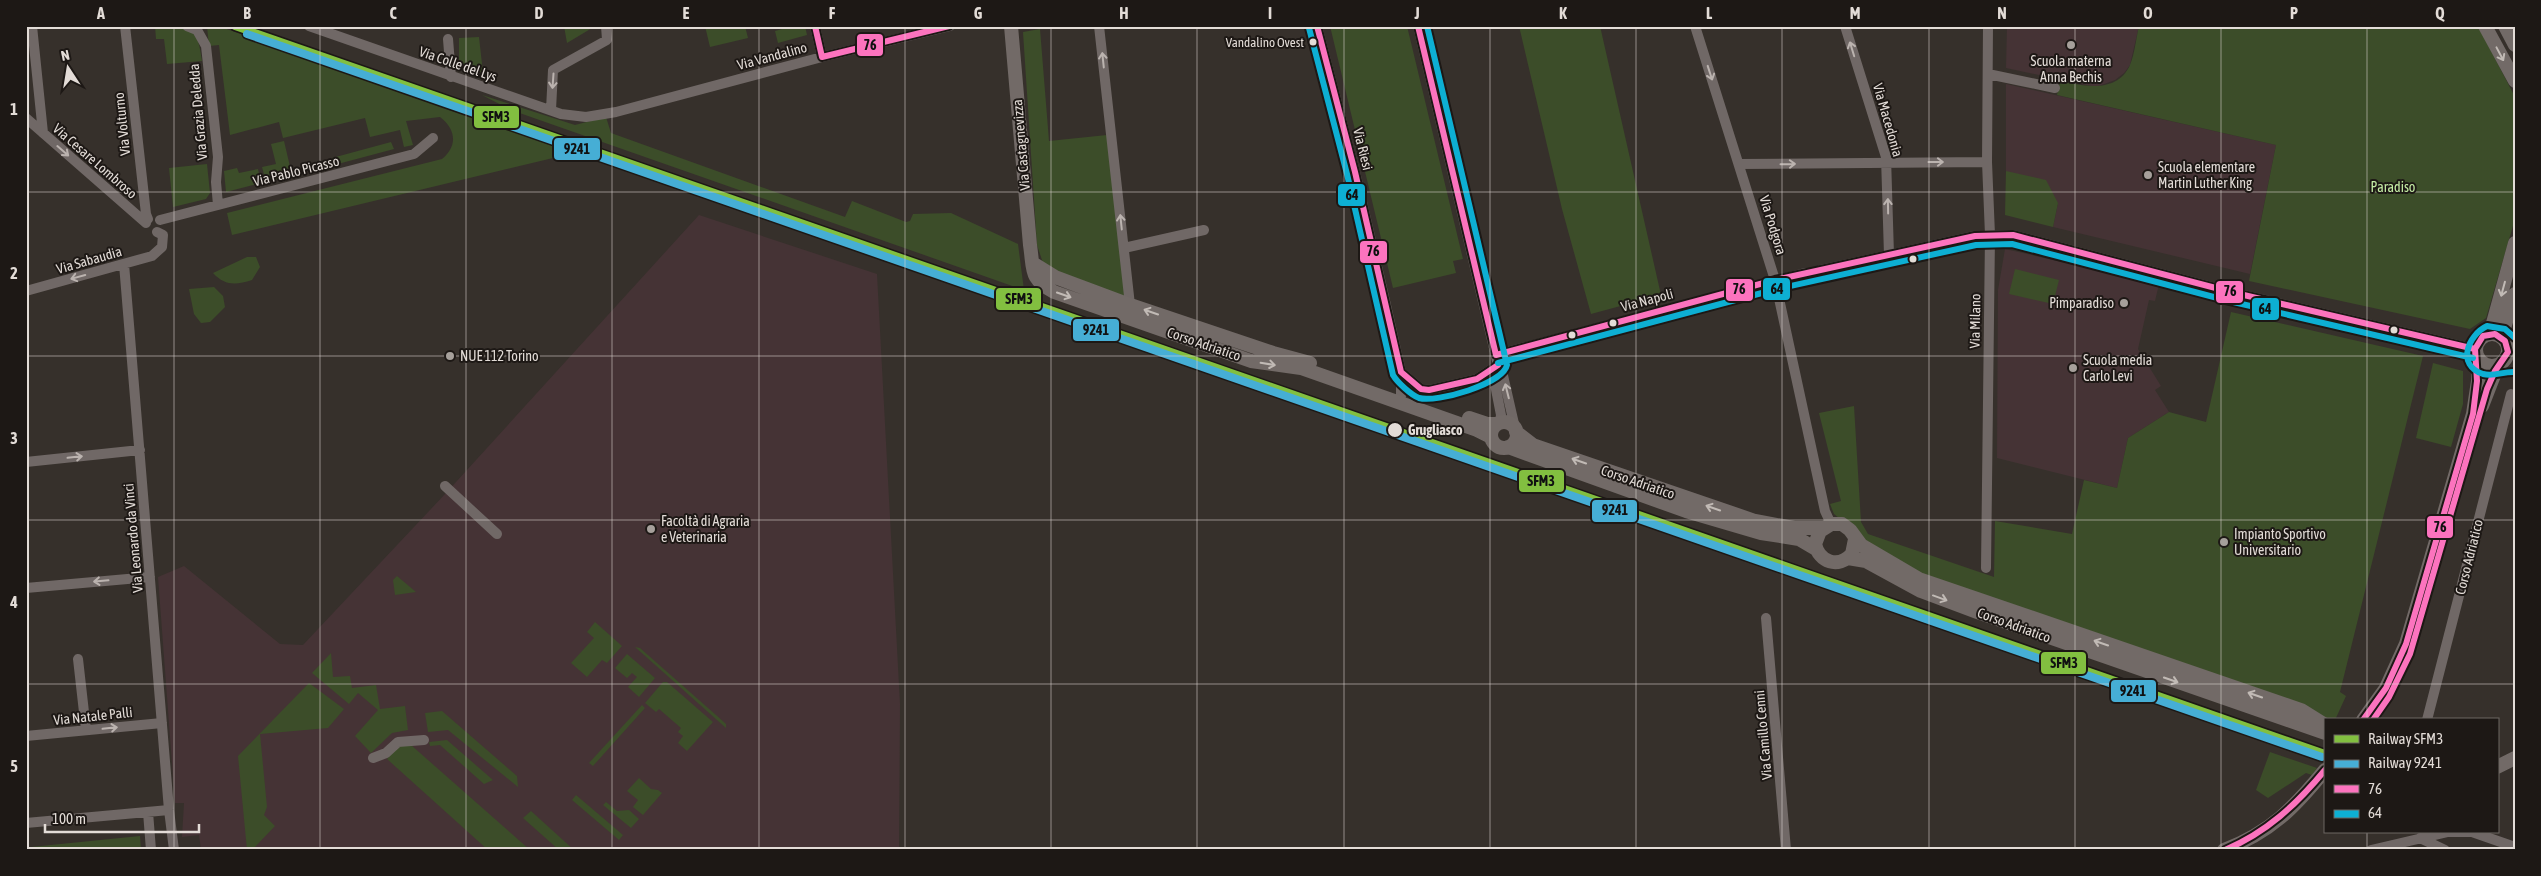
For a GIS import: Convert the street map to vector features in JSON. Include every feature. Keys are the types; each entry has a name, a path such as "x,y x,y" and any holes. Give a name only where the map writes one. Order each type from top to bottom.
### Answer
{"street":[{"path":"32,26 42,133"},
{"name":"Via Volturno","path":"125,26 147,221"},
{"name":"Via Grazia Deledda","path":"186,26 197,30 206,46 217,148 218,205"},
{"name":"Via Colle del Lys","path":"309,26 551,110 572,116 601,115"},
{"path":"551,110 553,70 607,40 606,26"},
{"path":"814,26 822,57"},
{"name":"Via Vandalino","path":"601,115 822,57 950,26"},
{"name":"Via Castagnevizza","path":"1011,26 1034,264"},
{"path":"1099,26 1130,305"},
{"name":"Via Riesi","path":"1317,26 1355,172 1401,372 1401,396"},
{"path":"1418,26 1515,430 1514,442 1508,447"},
{"name":"Via Podgora","path":"1695,26 1775,280 1828,526"},
{"name":"Via Macedonia","path":"1845,26 1887,162 1889,255"},
{"name":"Via Milano","path":"1986,568 1990,236 1987,162 1988,26"},
{"path":"2485,26 2515,81"},
{"path":"2505,26 2515,45"},
{"path":"448,39 452,77"},
{"path":"1988,74 2055,88"},
{"name":"Via Cesare Lombroso","path":"26,118 147,221"},
{"name":"Via Pablo Picasso","path":"160,220 414,154 433,138"},
{"path":"1739,164 1987,162"},
{"path":"156,217 160,220 162,226 157,232 150,232 147,221 156,217"},
{"path":"1124,248 1204,230"},
{"name":"Via Sabaudia","path":"26,291 124,264 158,252 162,246 163,235 157,232"},
{"path":"1821,270 1975,236 2013,236 2477,354 2490,366 2505,363"},
{"path":"2369,718 2402,674 2410,654 2487,389 2505,363 2503,342 2515,243"},
{"name":"Via Leonardo da Vinci","path":"124,264 169,810 174,850"},
{"name":"Corso Adriatico","path":"1034,264 1055,277 1130,305 1265,350 1297,358 1496,428"},
{"name":"Corso Adriatico","path":"1034,264 1035,278 1054,292 1251,361 1301,368 1477,430 1496,428 1508,422 1533,445 1729,514 1781,526 1845,526 1855,539 1888,562 1919,579 2324,733"},
{"name":"Via Napoli","path":"1401,372 1421,389 1429,390 1477,380 1497,360 1805,273"},
{"path":"2503,342 2515,294"},
{"path":"2369,718 2386,688 2406,644 2472,414 2478,381 2478,341 2503,342"},
{"path":"1496,428 1501,415 1493,374 1497,360"},
{"name":"Corso Adriatico","path":"2428,718 2511,394"},
{"name":"Corso Adriatico","path":"1496,428 1497,446 1508,447 1686,511 1761,533 1799,539 1816,549 1821,557 1831,562 1840,562 1848,558 1866,561 1921,591 2126,658 2301,710 2324,724"},
{"path":"26,462 140,450"},
{"path":"445,486 497,534"},
{"path":"1816,549 1816,537 1828,526"},
{"path":"1848,558 1854,549 1855,539"},
{"path":"26,588 150,577"},
{"name":"Via Camillo Cenni","path":"1766,618 1786,850"},
{"path":"78,659 86,730"},
{"name":"Via Natale Palli","path":"26,736 162,723"},
{"path":"373,758 386,753 398,742 424,740"},
{"path":"2498,766 2515,758"},
{"path":"2245,850 2280,830 2316,789 2324,772"},
{"path":"2224,850 2268,829 2316,789"},
{"path":"26,823 169,810"},
{"path":"148,812 151,850"},
{"path":"2372,850 2439,834"},
{"path":"2448,834 2450,850"},
{"path":"2478,834 2515,847"},
{"path":"2420,838 2445,850"}],"shaded area":[{"name":"Scuola materna Anna Bechis","path":"2007,26 2139,26 2130,65 2115,80 2096,87 2006,68"},
{"name":"Scuola elementare Martin Luther King","path":"2006,84 2276,145 2250,274 2053,227 2058,203 2006,171"},
{"name":"Facoltà di Agraria e Veterinaria","path":"699,215 877,274 900,704 899,850 201,850 199,835 182,837 184,803 175,803 158,577 184,566 280,644 303,645 446,493"},
{"name":"Scuola media Carlo Levi","path":"2005,249 2159,284 2155,301 2149,300 2138,349 2161,386 2155,390 2169,412 2128,438 2117,488 1997,458 1998,290"}],"green space":[{"path":"155,26 185,28 190,31 197,39 202,61 167,64 164,39 156,39"},
{"path":"207,26 218,26 554,143 553,158 232,235 227,213 442,159 451,149 453,138 449,127 440,117 406,121 413,145 404,147 400,130 370,137 365,118 283,138 279,122 230,135 219,45 209,46"},
{"path":"564,26 591,26 592,28 567,43"},
{"path":"705,26 745,26 748,38 710,47"},
{"path":"793,26 805,26 807,35 778,43 775,31"},
{"path":"1330,26 1407,26 1463,259 1453,261 1456,273 1393,288"},
{"path":"1519,26 1600,26 1661,295 1591,314 1562,209"},
{"name":"Paradiso","path":"2139,26 2478,26 2515,97 2515,219 2486,318 2470,329 2249,281 2276,145 2057,95 2060,81 2079,85 2099,86 2117,80 2130,65"},
{"path":"1040,29 1049,141 1107,135 1125,297 1058,274 1043,263 1037,245 1023,32"},
{"path":"479,37 483,73 461,66 459,63 459,38"},
{"path":"482,95 575,125 606,117 611,133 845,217 852,201 906,222 910,221 913,214 951,213 1018,244 1024,290 511,110"},
{"path":"284,141 292,175 266,182 262,167 276,164 271,144"},
{"path":"391,142 394,149 334,165 332,158"},
{"path":"207,164 210,193 206,199 173,207 169,168"},
{"path":"237,168 239,173 258,169 261,183 226,192 224,171"},
{"path":"2006,171 2046,180 2058,203 2053,227 2005,215"},
{"path":"247,257 256,257 260,267 252,280 231,283 222,280 213,273"},
{"path":"2015,269 2059,280 2053,304 2009,294"},
{"path":"214,287 223,296 225,307 210,322 201,323 194,314 189,289"},
{"name":"Impianto Sportivo Universitario","path":"2231,312 2423,356 2340,692 2346,696 2336,718 2324,719 1895,564 1834,514 1830,504 1841,501 1819,413 1854,406 1861,522 1868,534 1994,577 1995,521 2072,534 2084,480 2117,488 2128,438 2169,412 2206,422"},
{"path":"2433,363 2463,371 2463,404 2451,447 2416,438"},
{"path":"397,576 416,592 395,595 393,580"},
{"path":"595,622 622,646 607,663 602,660 587,677 571,663 594,638 587,632"},
{"path":"635,647 640,648 716,715 726,724 726,728"},
{"path":"331,653 333,677 350,676 352,688 376,685 380,709 405,706 408,730 392,733 371,753 355,736 378,710 358,693 349,704 312,673"},
{"path":"627,654 655,678 639,697 628,687 637,677 632,673 627,678 615,668"},
{"path":"663,682 667,682 713,722 687,751 678,743 683,736 678,732 681,728 659,709 656,712 645,703"},
{"path":"309,683 344,709 328,728 260,734 267,807 264,815 275,826 252,850 247,850 238,756"},
{"path":"642,705 645,708 593,766 589,763"},
{"path":"442,711 517,776 518,787 448,730 428,732 425,713"},
{"path":"447,740 493,780 484,784 440,745 430,746 429,742"},
{"path":"400,744 411,745 530,850 488,850 387,759"},
{"path":"2270,752 2317,768 2312,775 2306,773 2268,798 2256,790"},
{"path":"639,778 651,789 662,793 643,815 633,807 638,800 627,791"},
{"path":"576,795 623,835 619,840 572,800"},
{"path":"606,802 617,811 629,810 639,819 631,828 603,805"},
{"path":"531,811 574,850 559,850 523,818"},
{"path":"140,836 141,850 31,850 31,847"}],"rail line":[{"name":"SFM3","path":"235,26 2324,754"},
{"name":"9241","path":"247,34 2322,757"}],"transit line":[{"name":"76","path":"815,26 822,57 949,26"},
{"name":"76","path":"1317,26 1355,172 1401,372 1421,389 1429,390 1477,379 1498,365"},
{"name":"76","path":"1418,26 1496,355"},
{"name":"64","path":"1309,28 1347,174 1393,375 1412,394 1419,398 1428,399 1454,395 1482,385 1503,372 1507,365 1427,26"},
{"name":"76","path":"1496,355 1775,280 1975,236 2013,235 2231,292 2475,349"},
{"name":"64","path":"1498,363 1777,289 1976,245 2012,244 2229,301 2473,358"},
{"name":"64","path":"2515,338 2505,329 2487,326 2480,330 2470,343 2467,357 2475,370 2483,374 2515,372"},
{"name":"76","path":"2364,718 2386,688 2406,644 2473,414 2477,381 2475,349 2483,336 2495,334 2505,341 2508,352 2495,371 2487,389 2410,654 2389,697 2374,718"},
{"name":"76","path":"2225,850 2254,835 2280,816 2303,795 2324,771"}],"place":[{"name":"Vandalino Ovest","path":"1313,42"},
{"name":"Scuola materna Anna Bechis","path":"2071,45"},
{"name":"Scuola elementare Martin Luther King","path":"2148,175"},
{"name":"Pimparadiso","path":"2124,303"},
{"name":"NUE 112 Torino","path":"450,356"},
{"name":"Scuola media Carlo Levi","path":"2073,368"},
{"name":"Grugliasco","path":"1395,430"},
{"name":"Facoltà di Agraria e Veterinaria","path":"651,529"},
{"name":"Impianto Sportivo Universitario","path":"2224,542"}]}
